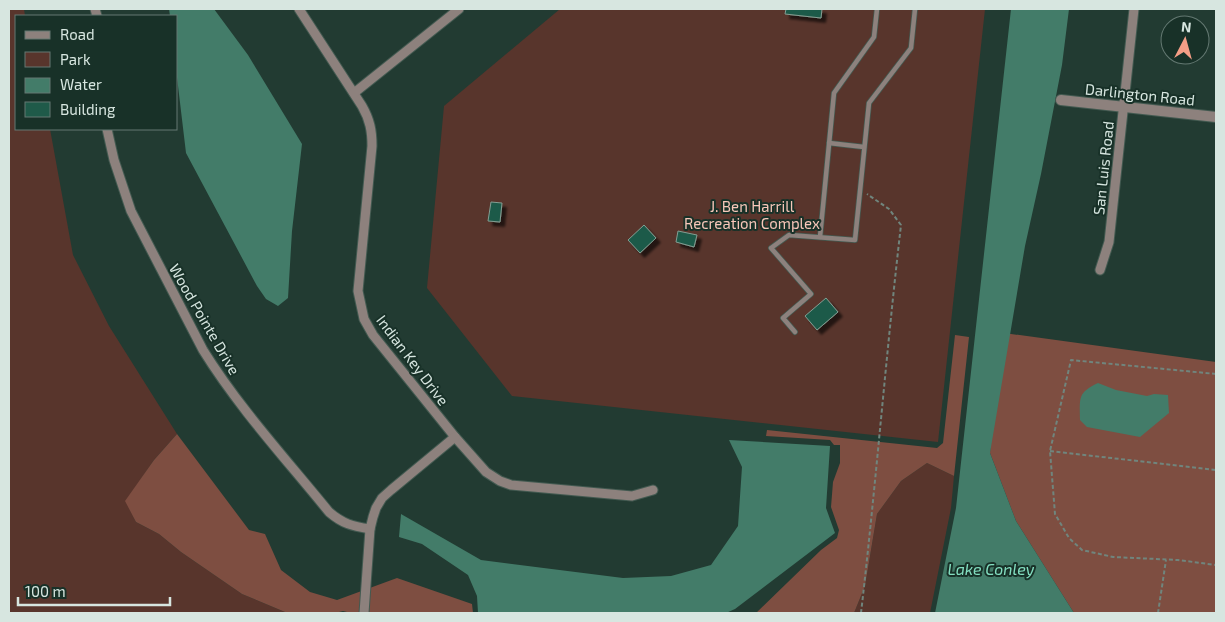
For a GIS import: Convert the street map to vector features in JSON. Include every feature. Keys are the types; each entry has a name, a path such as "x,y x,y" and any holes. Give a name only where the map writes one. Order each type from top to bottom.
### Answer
{"street":[{"name":"Indian Key Drive","path":"299,9 354,93 369,118 372,130 372,146 358,277 359,303 373,335 455,437 486,472 500,481 511,485 632,496 653,490"},
{"path":"354,93 458,9"},
{"name":"San Luis Road","path":"1100,270 1108,242 1134,9"},
{"name":"Darlington Road","path":"1061,100 1216,117"},
{"name":"Wood Pointe Drive","path":"107,130 114,160 131,211 216,370 329,512 350,526 370,529"},
{"path":"364,613 370,529 376,508 382,498 455,437"}],"lane":[{"path":"820,237 834,93 874,37 877,9"},
{"path":"795,332 782,318 811,294 771,248 789,234 856,240 869,103 911,48 915,9"},
{"path":"829,143 864,147"}],"path":[{"path":"860,189 889,209 901,225 887,348 874,502 861,613"},
{"path":"1216,374 1071,360 1050,451 1055,514 1069,538 1082,550 1112,557 1216,565"},
{"path":"1050,451 1216,470"},
{"path":"1158,613 1166,560"}],"green space":[{"path":"9,9 24,9 25,15 15,15 15,130 50,130 73,255 109,326 177,434 154,460 126,501 136,522 159,534 181,552 242,594 285,612 295,613 9,613"},
{"name":"J. Ben Harrill Recreation Complex","path":"560,9 985,9 938,442 512,396 427,288 444,106"},
{"path":"927,463 954,476 951,508 930,613 854,613 865,586 877,514 901,481"}],"shaded area":[{"path":"997,332 1216,362 1216,613 1074,613 1016,521 990,453"},
{"path":"955,335 969,337 954,476 927,463 901,481 877,514 865,586 854,613 756,613 821,550 837,538 839,530 831,507 833,482 840,463 840,445 834,445 830,440 766,436 767,430 937,448 943,443"},
{"path":"177,434 249,530 265,534 281,570 310,592 337,600 397,578 472,604 473,613 285,612 242,594 181,552 159,534 136,522 125,501 154,460"}],"water":[{"path":"169,9 214,9 248,55 302,144 292,231 288,298 278,306 266,299 257,286 186,153 178,86 178,15 170,15"},
{"name":"Lake Conley","path":"1011,9 1069,9 1062,65 1025,246 990,453 1016,521 1074,613 935,613 956,508"},
{"path":"1098,383 1116,390 1147,396 1154,394 1168,395 1169,413 1140,437 1087,427 1080,420 1081,397 1086,390"},
{"path":"729,440 830,446 826,508 835,533 735,609 726,613 478,613 477,596 468,575 422,544 399,537 401,514 481,560 623,578 671,576 711,565 738,526 742,467"}],"building":[{"path":"786,9 822,9 821,18 785,14"},
{"path":"491,202 502,203 500,222 488,221"},
{"path":"644,225 656,238 640,253 628,240"},
{"path":"678,231 697,235 694,247 676,242"},
{"path":"826,298 838,312 817,330 805,316"}]}
